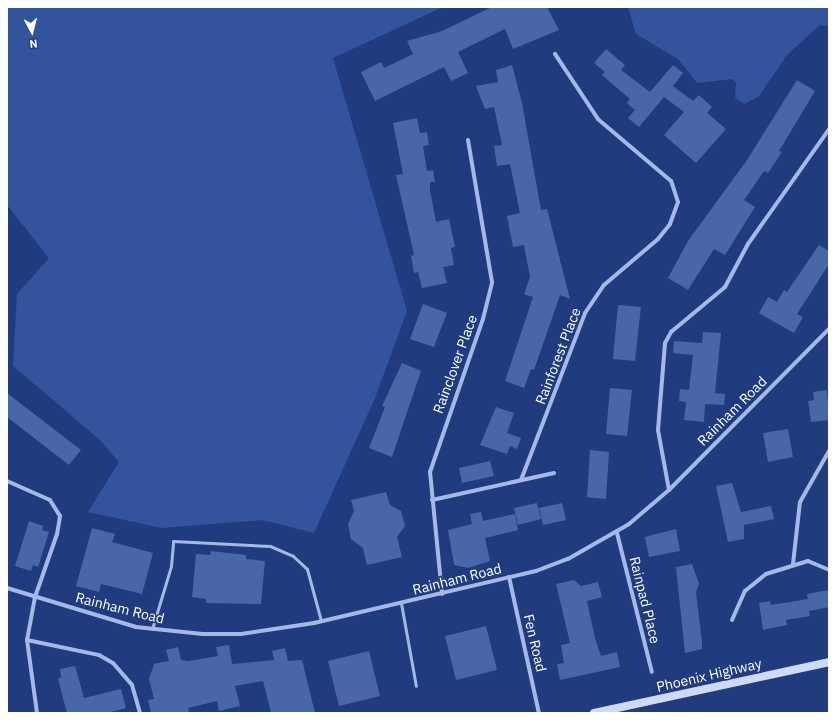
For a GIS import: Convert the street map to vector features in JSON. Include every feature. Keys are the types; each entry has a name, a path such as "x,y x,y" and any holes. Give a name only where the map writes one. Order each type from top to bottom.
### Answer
{"main road":[{"name":"Phoenix Highway","path":"594,713 829,662"}],"street":[{"name":"Rainforest Place","path":"521,480 584,314 604,285 658,239 670,224 678,202 671,181 598,119 555,54"},
{"path":"669,490 658,424 665,343 671,332 725,287 748,244 829,129"},
{"name":"Rainclover Place","path":"442,594 432,500 433,458 483,319 492,282 468,140"},
{"name":"Rainham Road","path":"7,588 152,629 241,634 321,621 442,594 509,577 568,559 617,534 669,490 829,329"},
{"path":"793,564 800,502 829,451"},
{"path":"432,500 554,473"},
{"path":"7,481 50,500 60,516 57,534 35,597 27,640 37,713"},
{"name":"Rainpad Place","path":"617,534 652,672"},
{"path":"732,620 738,602 754,582 793,564 808,561 829,570"},
{"name":"Fen Road","path":"509,577 539,713"},
{"path":"27,640 99,655 113,663 132,684 140,713"}],"lane":[{"path":"152,629 171,566 173,541 270,546 293,556 309,575 321,621"},
{"path":"402,603 416,686"}],"shaded area":[{"path":"7,7 443,7 333,58 407,311 375,398 314,533 262,520 162,528 88,512 119,462 100,440 13,366 17,294 49,258 7,205"},
{"path":"628,7 829,7 829,26 820,25 787,55 759,96 745,104 735,98 736,83 732,79 697,83 678,59 636,34"}],"building":[{"path":"492,7 547,7 559,30 513,49 505,29 458,52 468,73 451,81 444,67 375,101 361,72 381,62 384,68 413,54 407,41 442,31"},
{"path":"606,49 625,65 621,70 650,92 673,65 683,73 673,86 693,101 699,95 712,107 707,113 726,129 696,163 664,135 684,112 664,97 639,127 628,118 635,110 627,103 630,99 602,75 605,72 594,63"},
{"path":"512,65 522,103 541,210 547,209 570,299 560,295 534,370 531,369 524,388 505,381 533,297 524,294 530,277 524,245 513,247 507,216 520,213 510,164 497,166 494,146 502,145 494,107 485,109 476,86 498,82 496,70"},
{"path":"797,80 815,91 779,151 782,152 768,173 764,171 744,200 755,207 725,255 714,249 688,290 668,278 688,241 747,160"},
{"path":"417,118 420,133 427,132 429,145 423,146 427,171 433,170 435,182 430,182 430,190 436,222 449,219 455,247 451,248 454,265 443,267 447,283 422,288 418,272 414,273 411,256 414,255 396,175 403,174 393,123"},
{"path":"819,245 829,251 829,264 797,314 803,317 794,333 759,313 768,297 777,302 784,290 787,292"},
{"path":"423,304 447,313 434,347 410,339"},
{"path":"618,305 641,307 635,361 613,359"},
{"path":"703,332 721,333 715,393 725,394 724,405 705,404 704,422 684,420 686,402 679,401 680,389 689,390 693,355 673,353 674,341 702,343"},
{"path":"402,363 421,371 392,457 369,448 385,407 382,406"},
{"path":"610,388 632,390 627,436 606,434"},
{"path":"827,390 829,420 811,422 808,401 814,400 813,392"},
{"path":"7,393 81,450 69,465 7,417"},
{"path":"496,407 514,413 507,433 521,438 517,449 510,446 507,454 480,445"},
{"path":"788,429 793,457 768,462 763,433"},
{"path":"590,450 609,452 606,499 587,497"},
{"path":"490,461 494,476 462,483 459,468"},
{"path":"732,483 741,512 771,506 774,519 744,525 744,539 728,542 716,486"},
{"path":"386,492 390,505 401,511 405,526 397,537 402,557 367,565 363,548 351,539 348,524 354,511 351,500"},
{"path":"537,503 541,519 518,525 514,508"},
{"path":"562,503 566,520 543,525 539,508"},
{"path":"481,512 483,521 515,514 518,530 485,538 490,561 468,568 454,565 448,530 472,524 470,514"},
{"path":"29,521 43,526 42,530 49,532 38,567 33,565 31,571 15,566"},
{"path":"92,528 115,534 112,542 153,553 142,594 101,584 99,592 76,586"},
{"path":"676,529 680,551 649,557 645,537"},
{"path":"211,551 246,555 246,559 265,561 261,604 206,603 206,599 192,597 196,554 210,555"},
{"path":"692,564 699,584 696,592 702,649 685,653 676,567"},
{"path":"574,580 581,586 598,582 602,597 587,601 595,638 601,656 617,652 620,667 560,680 557,664 564,663 561,645 570,643 556,584"},
{"path":"829,590 829,607 809,611 810,616 786,620 787,625 763,630 759,603 770,601 771,605 808,599 807,594"},
{"path":"486,626 497,670 456,680 445,636"},
{"path":"229,645 232,664 274,660 272,651 285,648 288,661 302,660 315,713 271,713 263,681 235,686 240,706 219,711 217,701 188,708 189,713 151,713 148,700 154,699 149,679 154,664 169,661 166,650 178,647 181,660 189,661 218,656 216,647"},
{"path":"369,651 380,696 339,706 328,661"},
{"path":"75,666 84,698 121,689 126,708 107,713 67,713 58,679 61,677 60,669"}]}
